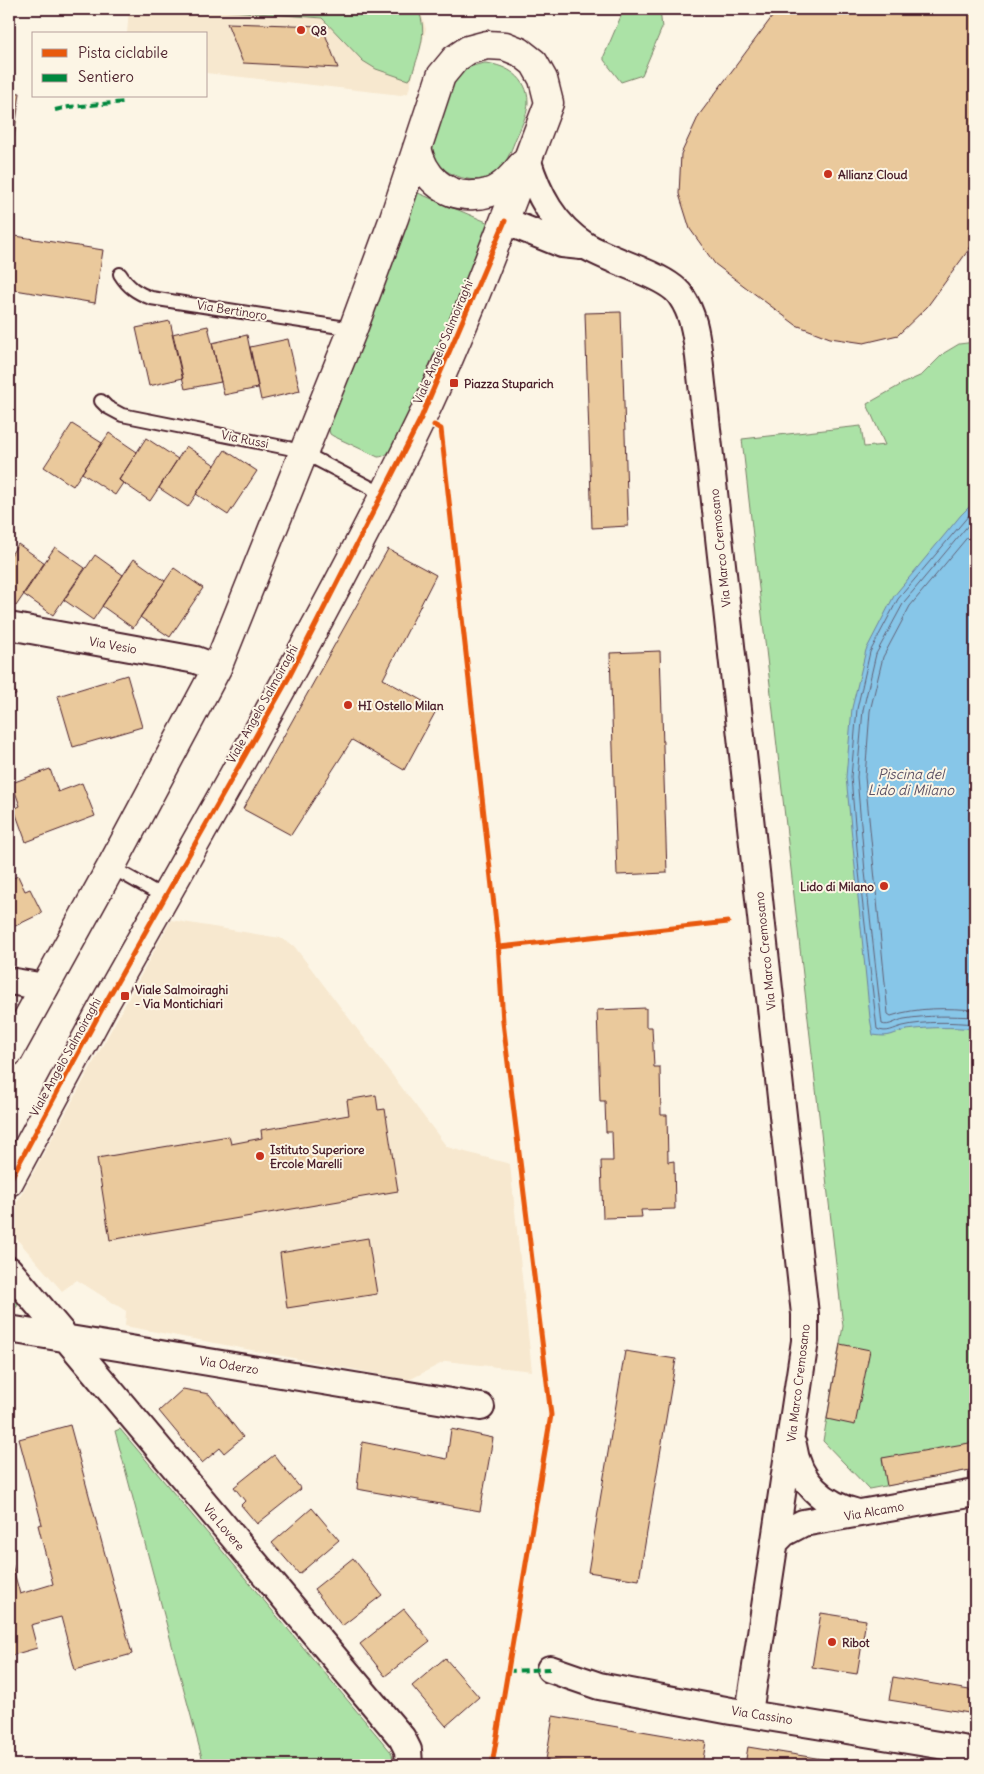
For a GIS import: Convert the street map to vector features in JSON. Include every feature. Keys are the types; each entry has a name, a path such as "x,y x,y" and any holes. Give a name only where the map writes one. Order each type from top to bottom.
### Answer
{"street":[{"path":"9,1052 111,867 217,668 353,329 394,218 441,76 468,50 487,45 505,46 520,52 534,63 543,79 548,102 527,159 500,188 480,195 456,194"},
{"path":"417,148 419,158 428,175 442,188 456,194 472,206 562,244 587,247"},
{"path":"527,159 534,184 550,213 568,233 587,247"},
{"name":"Viale Angelo Salmoiraghi","path":"9,1182 103,1008 288,679 384,494 439,379 505,221 527,159"},
{"name":"Via Marco Cremosano","path":"587,247 657,277 680,294 693,319 699,357 805,1314 805,1341 750,1713"},
{"name":"Via Vesio","path":"9,626 196,660 217,668"},
{"path":"9,981 45,986"},
{"path":"9,1270 65,1338"},
{"path":"9,1329 65,1338"},
{"name":"Via Oderzo","path":"65,1338 481,1407"},
{"name":"Via Lovere","path":"65,1338 402,1738 408,1750 409,1764"},
{"path":"791,1437 794,1454 805,1480 829,1503 843,1510 861,1514"},
{"name":"Via Alcamo","path":"777,1540 784,1533 803,1523 975,1493"},
{"name":"Via Cassino","path":"550,1669 599,1686 975,1751"}],"lane":[{"name":"Via Bertinoro","path":"120,274 128,285 139,293 151,298 353,329"},
{"name":"Via Russi","path":"101,401 107,407 122,415 288,448 304,453 384,494"},
{"path":"111,867 166,898"}],"shaded area":[{"path":"129,9 420,9 426,29 408,93 401,95 208,73 208,32 127,32"},
{"name":"Istituto Superiore Ercole Marelli","path":"171,920 280,938 294,946 447,1147 510,1164 532,1371 446,1361 409,1380 125,1326 126,1311 77,1280 62,1291 9,1230 9,1217"}],"green space":[{"path":"206,9 418,9 423,27 421,44 411,78 408,80 376,69 363,61 322,18"},
{"path":"624,9 660,9 662,28 642,75 621,82 604,60 604,56"},
{"path":"485,63 493,64 515,74 524,86 528,107 510,154 501,168 487,178 478,180 462,178 453,175 439,166 433,157 431,146 443,110 459,75 468,68"},
{"path":"411,190 489,223 470,273 402,430 390,451 378,457 333,436 330,434 328,426"},
{"name":"Lido di Milano","path":"975,342 975,1469 869,1489 823,1441 843,1326 742,439 861,426 864,447 885,445 867,404 922,375 944,353 959,344"},
{"path":"9,1281 17,1293 19,1302 15,1308 9,1310"},
{"path":"120,1429 391,1752 393,1758 392,1765 204,1765 115,1431"}],"water":[{"name":"Piscina del Lido di Milano","path":"975,501 975,1029 924,1028 907,1030 888,1036 873,1035 846,777 852,708 866,650 894,596 961,515"}],"building":[{"name":"Allianz Cloud","path":"778,9 975,9 975,241 927,307 898,335 864,343 830,338 796,325 715,264 690,229 679,194 681,154 699,115"},
{"path":"227,23 322,26 338,68 243,63"},
{"path":"9,92 20,93 14,137 9,136"},
{"path":"9,235 103,250 95,303 9,289"},
{"path":"621,312 628,526 592,528 585,313"},
{"path":"170,321 183,378 149,386 136,328"},
{"path":"208,326 221,382 185,389 172,334"},
{"path":"247,335 258,388 224,395 212,343"},
{"path":"288,339 300,391 261,400 250,347"},
{"path":"72,424 102,443 73,486 44,467"},
{"path":"109,433 137,452 119,480 123,483 115,495 82,473"},
{"path":"146,438 178,459 150,501 119,480"},
{"path":"186,446 215,465 188,507 159,488"},
{"path":"225,450 257,471 228,515 196,494"},
{"path":"18,544 45,563 16,606 9,601 9,558"},
{"path":"55,547 85,568 53,615 23,594"},
{"path":"388,549 436,575 383,679 437,709 404,770 352,740 291,835 243,809"},
{"path":"95,555 123,575 93,620 64,600"},
{"path":"134,559 165,581 133,628 102,606"},
{"path":"174,568 203,588 170,637 140,617"},
{"path":"660,651 667,873 617,875 610,653"},
{"path":"9,669 16,695 9,697"},
{"path":"127,675 142,727 73,747 58,696"},
{"path":"50,769 58,792 82,783 95,816 26,842 14,809 20,806 12,783"},
{"path":"18,876 25,891 30,889 42,913 9,929 9,880"},
{"path":"646,1008 646,1027 652,1027 654,1067 660,1067 661,1115 667,1115 668,1162 674,1161 675,1209 641,1210 642,1217 603,1218 601,1161 613,1161 612,1132 606,1132 605,1101 600,1101 597,1010"},
{"path":"376,1095 378,1110 385,1109 398,1191 110,1240 97,1158 229,1136 231,1144 262,1138 261,1130 349,1115 347,1100"},
{"path":"368,1238 377,1294 287,1308 280,1253"},
{"path":"840,1344 870,1350 855,1425 827,1419"},
{"path":"625,1351 676,1359 639,1580 588,1572"},
{"path":"183,1389 209,1394 243,1437 224,1453 220,1448 202,1463 159,1411"},
{"path":"70,1425 132,1654 75,1670 61,1617 31,1625 37,1648 9,1656 9,1566 12,1565 20,1594 53,1584 38,1525 42,1524 19,1439"},
{"path":"451,1429 493,1438 480,1511 357,1489 362,1442 447,1459"},
{"path":"975,1442 975,1469 887,1486 882,1458"},
{"path":"274,1455 301,1489 257,1524 241,1505 245,1501 234,1487"},
{"path":"312,1508 339,1540 299,1574 272,1543"},
{"path":"353,1558 382,1595 342,1626 314,1589"},
{"path":"404,1609 430,1641 385,1676 360,1644"},
{"path":"821,1613 866,1620 857,1674 812,1667"},
{"path":"445,1658 479,1697 446,1726 412,1686"},
{"path":"893,1677 975,1691 975,1714 889,1700"},
{"path":"553,1716 706,1742 702,1765 579,1765 546,1760"},
{"path":"748,1747 859,1765 745,1765"}],"marked path":[{"path":"55,110 125,102"},
{"path":"510,1669 509,1671 550,1669"},
{"path":"410,1763 417,1765"}],"cycle path":[{"path":"9,1182 103,1007 288,679 421,418 505,221"},
{"path":"434,425 441,429 498,941 503,1022 551,1415 492,1765"},
{"path":"499,947 728,922"}],"place":[{"name":"Q8","path":"301,30"},
{"name":"Allianz Cloud","path":"828,174"},
{"name":"Piazza Stuparich","path":"454,383"},
{"name":"HI Ostello Milan","path":"348,705"},
{"name":"Lido di Milano","path":"884,886"},
{"name":"Viale Salmoiraghi - Via Montichiari","path":"125,996"},
{"name":"Istituto Superiore Ercole Marelli","path":"260,1156"},
{"name":"Ribot","path":"832,1642"}]}
